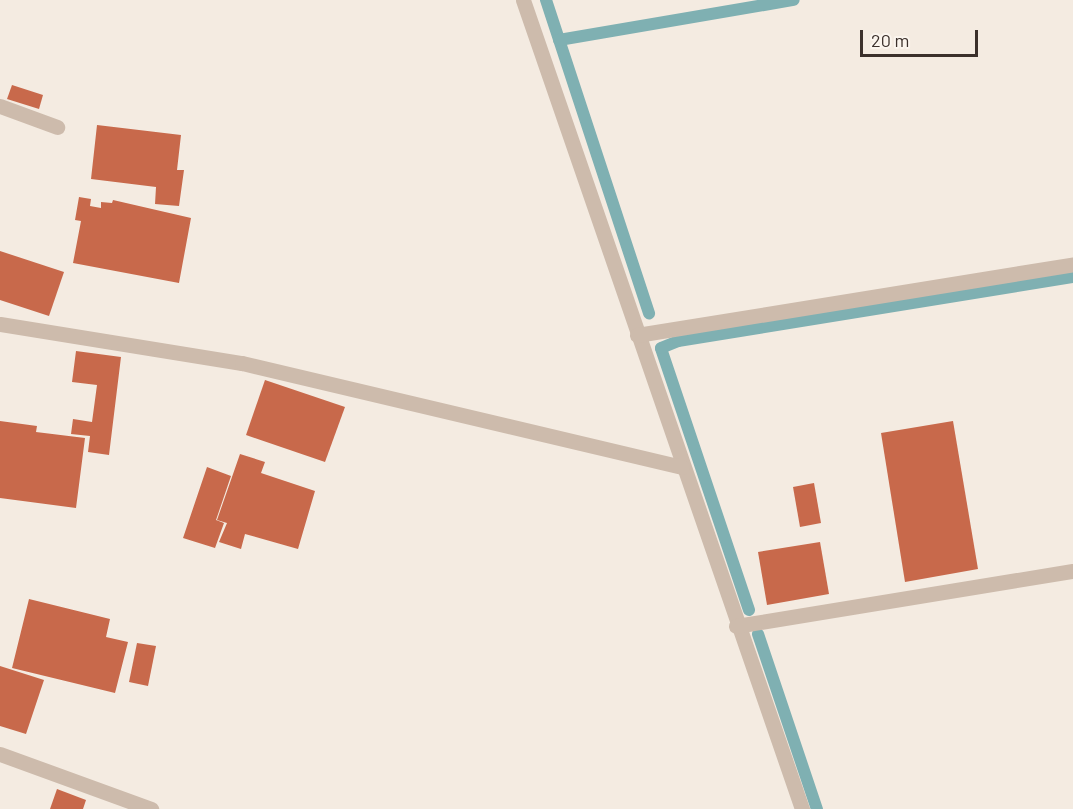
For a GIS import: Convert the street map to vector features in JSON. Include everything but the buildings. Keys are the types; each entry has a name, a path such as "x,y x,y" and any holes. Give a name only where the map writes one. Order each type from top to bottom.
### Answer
{"street":[{"path":"523,0 736,626 802,809"},
{"path":"0,106 57,127"},
{"path":"637,335 1073,264"},
{"path":"0,324 243,363 682,468"},
{"path":"736,626 1073,571"},
{"path":"0,754 151,809"}],"waterway":[{"path":"546,0 649,314"},
{"path":"559,40 794,0"},
{"path":"749,610 661,348 678,341 1073,277"},
{"path":"758,634 817,809"}]}
